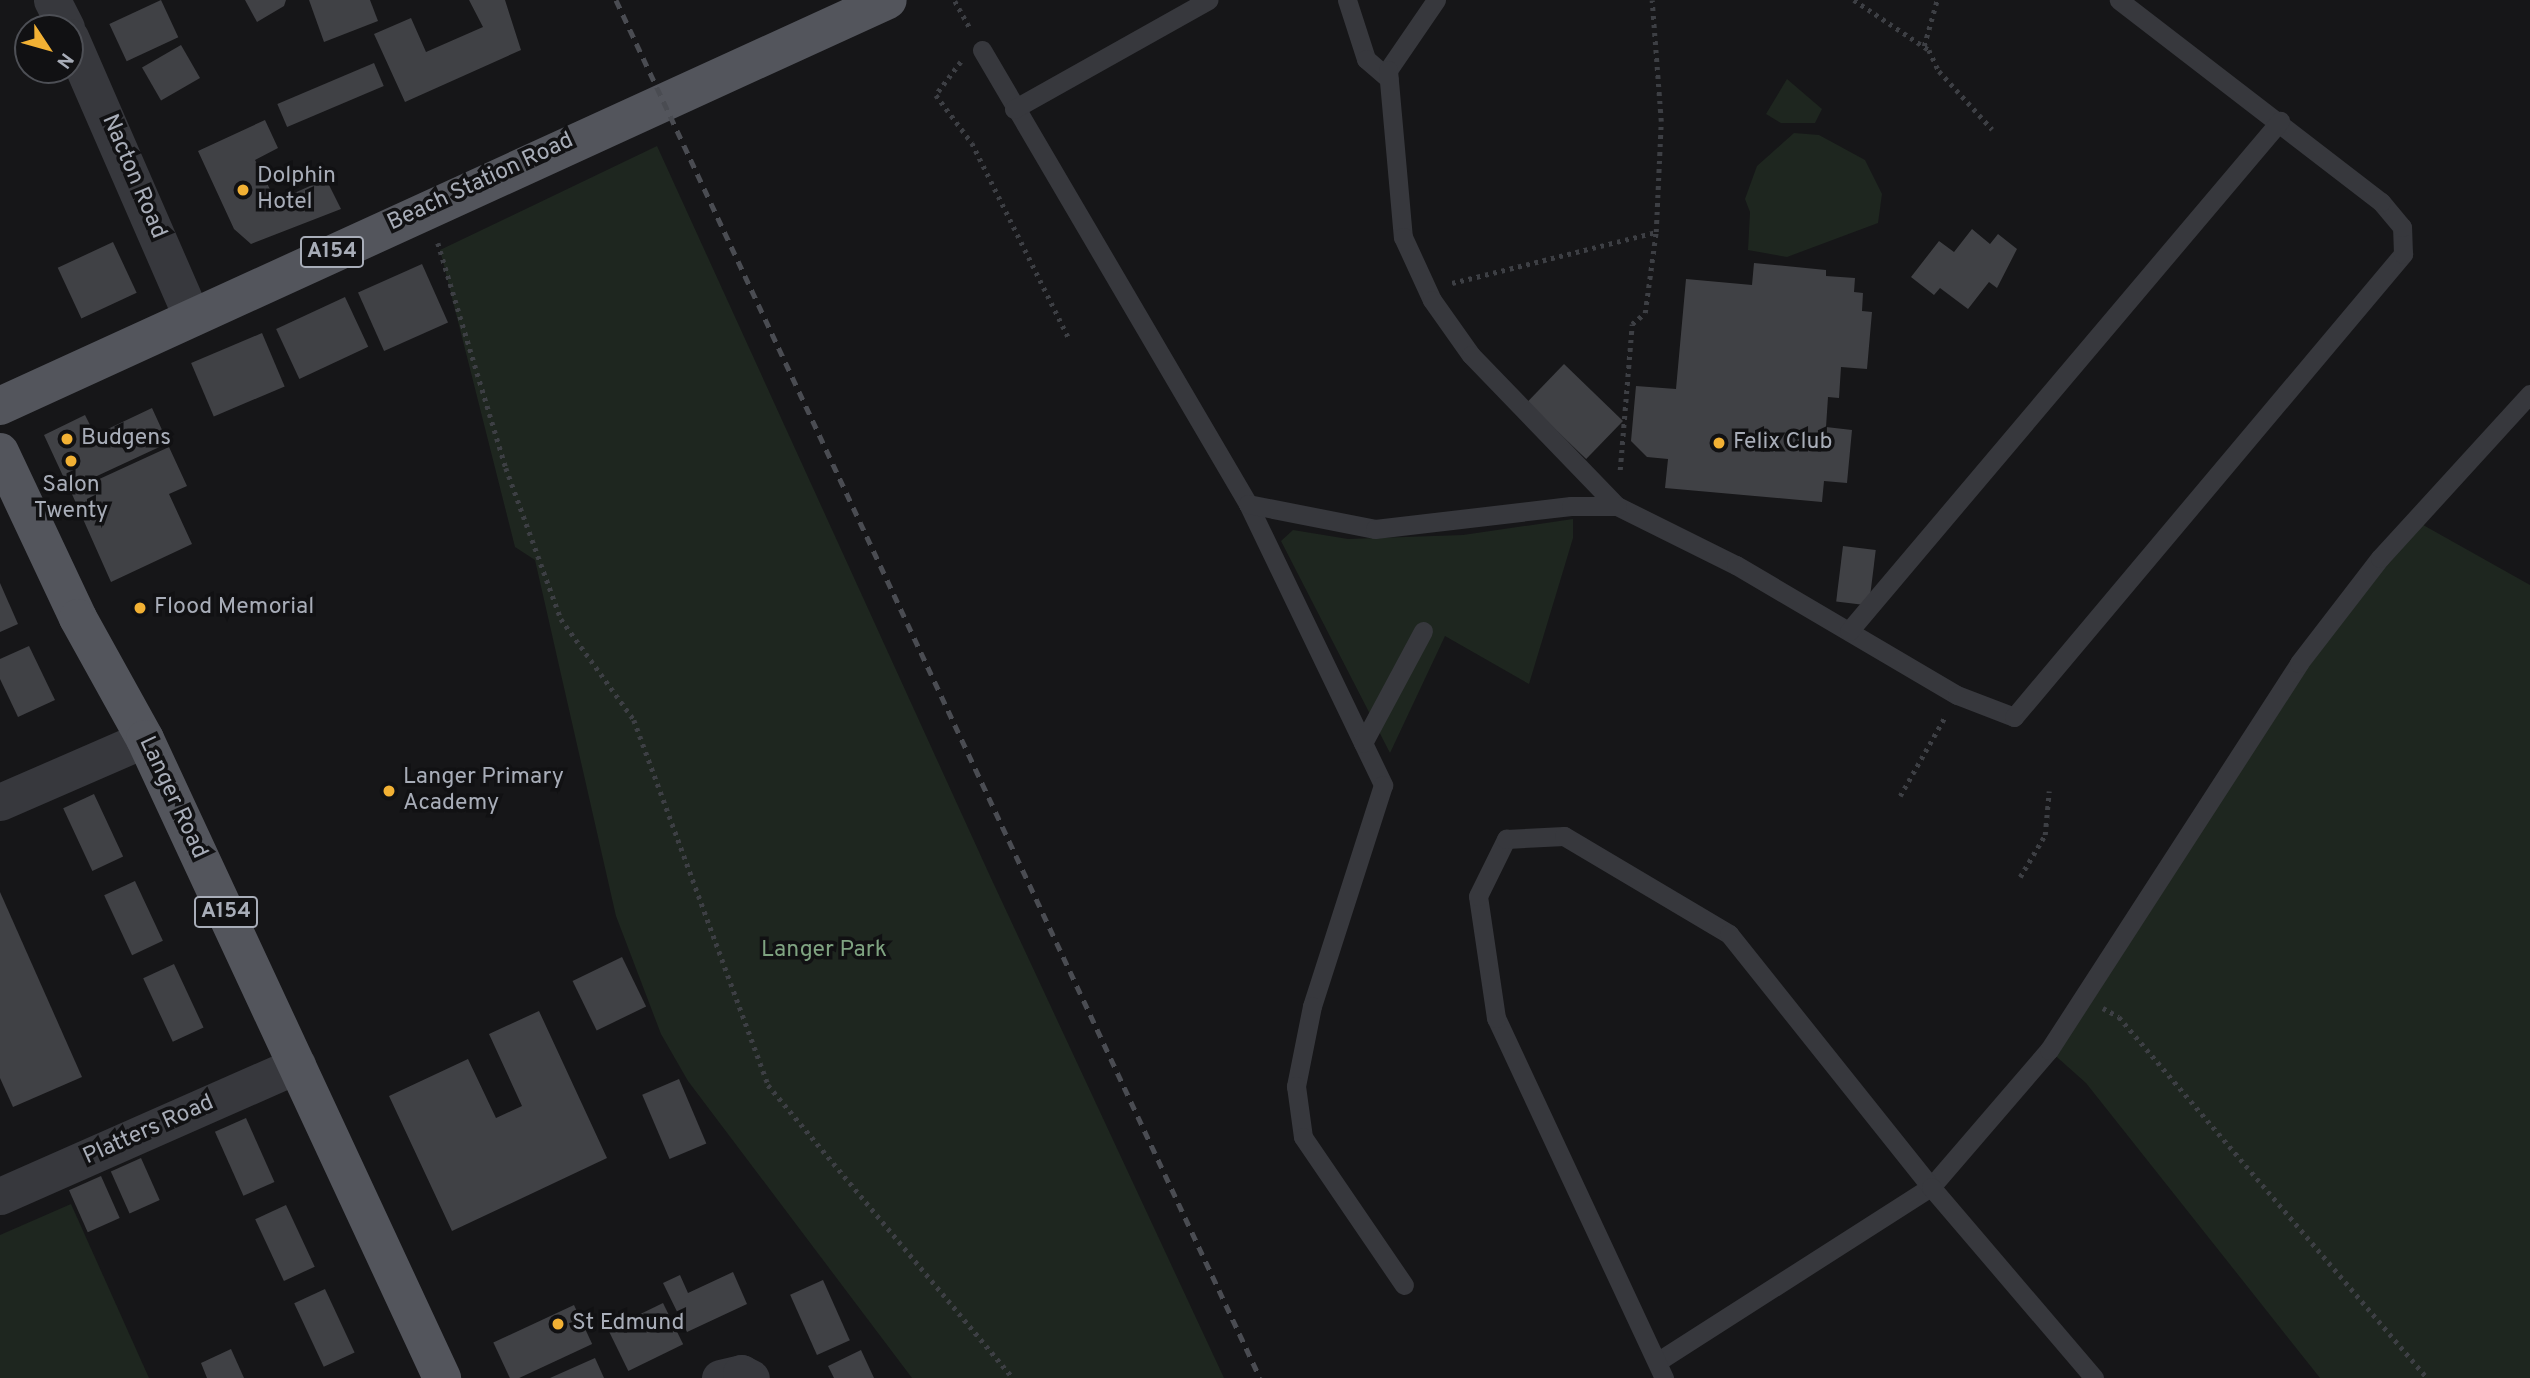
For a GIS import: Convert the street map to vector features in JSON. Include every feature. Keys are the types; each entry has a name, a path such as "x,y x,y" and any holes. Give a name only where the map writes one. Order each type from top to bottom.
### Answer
{"main road":[{"name":"Beach Station Road","path":"0,406 427,207 888,0"},
{"name":"Langer Road","path":"0,452 78,618 145,739 442,1378"}],"street":[{"name":"Nacton Road","path":"84,60 192,318"},
{"path":"0,802 145,739"},
{"name":"Platters Road","path":"0,1196 297,1065"},
{"path":"720,1378 741,1373 751,1378"}],"lane":[{"path":"1014,109 1208,0"},
{"path":"1346,0 1366,59 1389,79"},
{"path":"1436,0 1388,70 1403,237 1427,287 1471,355 1617,506 1736,565 1957,695 2014,717 2403,254 2402,228 2381,202 2280,121 2119,0"},
{"path":"982,50 1014,109 1248,504 1383,785 1312,1006 1296,1086 1303,1137 1404,1285"},
{"path":"1849,631 2280,121"},
{"path":"2094,1378 1931,1188 1729,934 1564,836 1506,839 1478,896 1496,1018 1662,1369 1931,1188 2049,1050 2299,663 2380,558 2476,460 2530,394"},
{"path":"1248,504 1375,528 1617,506"},
{"path":"1363,743 1423,631"}],"path":[{"path":"1617,506 1632,324 1645,313 1656,232 1661,121 1653,0"},
{"path":"1854,0 1924,47 1992,129"},
{"path":"1924,47 1937,0"},
{"path":"982,50 944,79 936,95 972,143 1068,336"},
{"path":"427,207 506,468 561,619 634,720 768,1085 1013,1378"},
{"path":"1427,287 1656,232"},
{"path":"1900,796 1957,695"},
{"path":"2020,877 2045,835 2049,791"},
{"path":"2084,996 2119,1017 2427,1378"}],"green space":[{"path":"1787,79 1822,109 1815,123 1781,123 1766,114"},
{"path":"1794,133 1819,135 1865,160 1882,194 1878,223 1787,257 1748,250 1750,212 1745,199 1757,166"},
{"name":"Langer Park","path":"657,146 990,876 1224,1378 912,1378 688,1081 661,1034 616,916 535,560 515,547 440,250"},
{"path":"1573,519 1573,538 1529,684 1445,636 1390,753 1281,541 1293,530 1348,539 1463,535"},
{"path":"2416,521 2530,585 2530,1378 2320,1378 2086,1083 2049,1050 2299,663"},
{"path":"71,1204 149,1378 0,1378 0,1235"}],"building":[{"path":"161,0 178,37 127,61 109,24"},
{"path":"245,0 286,0 284,6 257,22"},
{"path":"309,0 370,0 378,21 324,42"},
{"path":"469,0 505,0 521,50 405,102 374,34 411,18 426,52 483,27"},
{"path":"181,45 200,78 161,100 142,68"},
{"path":"374,63 384,86 287,127 277,104"},
{"name":"Dolphin Hotel","path":"265,120 278,148 255,160 276,201 326,179 341,209 251,244 234,229 198,151"},
{"path":"1972,229 1990,244 1998,234 2017,249 1997,288 1989,282 1968,309 1940,288 1934,295 1911,277 1939,241 1954,252"},
{"path":"113,242 137,293 81,319 58,268"},
{"path":"1754,263 1826,270 1826,276 1855,278 1854,292 1863,293 1862,311 1872,312 1867,369 1841,367 1839,398 1828,397 1826,427 1852,430 1847,483 1824,481 1822,502 1665,488 1668,459 1647,457 1631,441 1636,386 1676,389 1686,279 1752,285"},
{"path":"422,264 448,322 384,351 358,292"},
{"path":"345,297 368,347 299,379 276,329"},
{"path":"262,333 285,386 214,416 191,363"},
{"path":"1564,364 1623,421 1586,459 1527,402"},
{"path":"152,408 168,443 69,489 44,435 85,415 95,435"},
{"path":"169,447 187,486 169,494 192,544 111,582 71,492"},
{"path":"1843,546 1876,550 1869,606 1836,602"},
{"path":"0,583 18,624 0,632"},
{"path":"29,646 55,700 18,717 0,679 0,659"},
{"path":"94,794 123,857 92,871 63,808"},
{"path":"135,881 163,941 132,955 104,895"},
{"path":"0,892 82,1077 13,1107 0,1078"},
{"path":"622,957 646,1006 597,1031 573,981"},
{"path":"174,964 204,1027 173,1042 143,978"},
{"path":"539,1011 607,1158 452,1231 389,1096 468,1059 496,1118 522,1106 489,1034"},
{"path":"679,1079 706,1143 670,1159 642,1095"},
{"path":"246,1118 274,1182 243,1196 215,1132"},
{"path":"141,1158 160,1200 130,1213 111,1171"},
{"path":"101,1176 120,1218 88,1232 69,1190"},
{"path":"286,1205 315,1267 284,1281 255,1219"},
{"path":"733,1272 747,1304 687,1332 663,1283 680,1275 688,1293"},
{"path":"823,1280 850,1340 817,1355 790,1295"},
{"path":"325,1289 355,1352 324,1367 294,1303"},
{"path":"663,1303 683,1344 628,1371 608,1330"},
{"name":"St Edmund","path":"574,1305 592,1344 519,1378 510,1378 493,1343"},
{"path":"231,1349 244,1378 207,1378 201,1363"},
{"path":"861,1350 874,1378 834,1378 828,1366"},
{"path":"595,1358 604,1378 550,1378"}],"railway":[{"path":"616,0 1260,1378"}],"place":[{"name":"Dolphin Hotel","path":"243,190"},
{"name":"Budgens","path":"67,439"},
{"name":"Felix Club","path":"1719,443"},
{"name":"Salon Twenty","path":"71,461"},
{"name":"Flood Memorial","path":"140,608"},
{"name":"Langer Primary Academy","path":"389,791"},
{"name":"St Edmund","path":"558,1324"}]}
